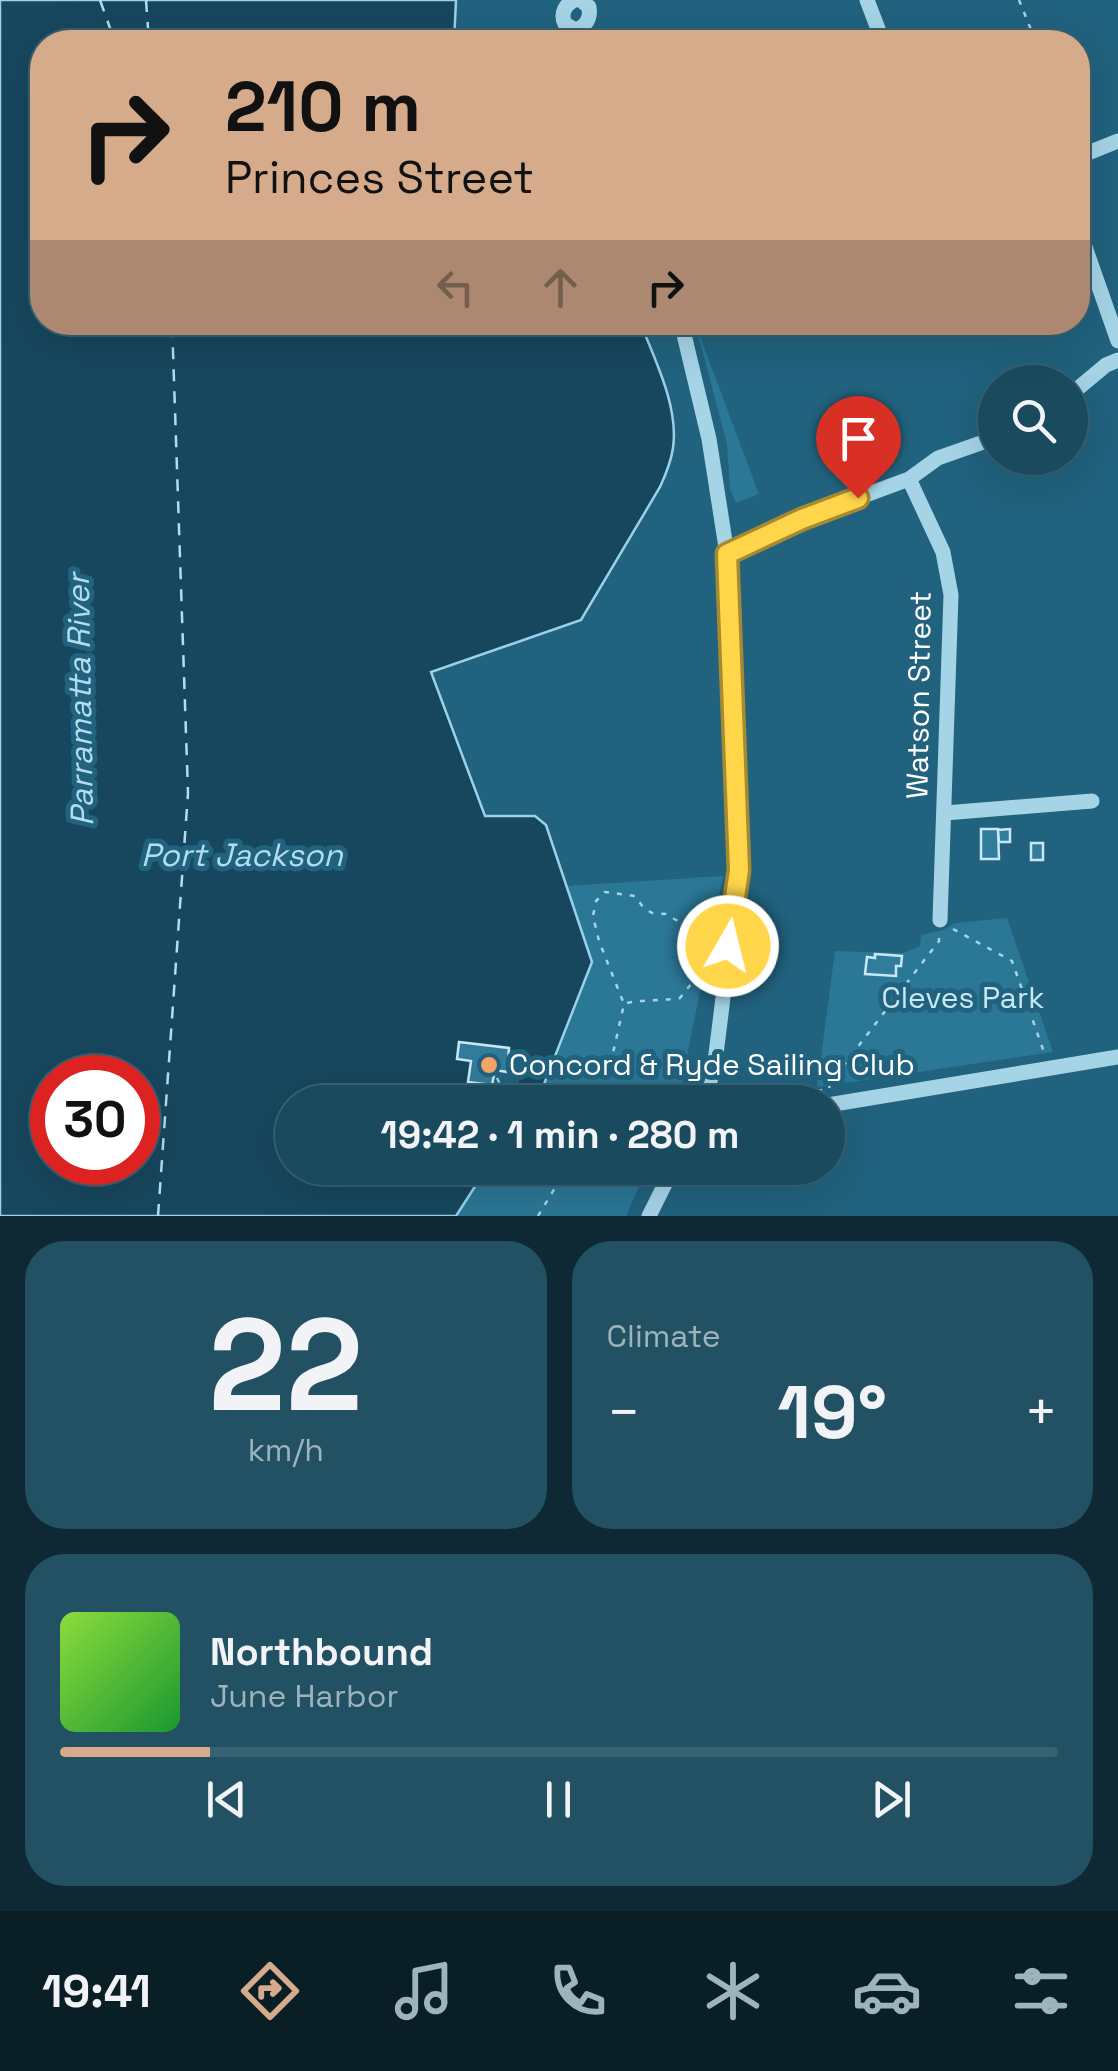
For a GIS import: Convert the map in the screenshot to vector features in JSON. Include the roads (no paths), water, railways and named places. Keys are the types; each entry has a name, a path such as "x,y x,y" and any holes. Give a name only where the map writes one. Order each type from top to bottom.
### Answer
{"street":[{"path":"575,30 565,24 563,16 576,2 608,0"},
{"path":"867,0 878,30"},
{"path":"576,2 588,20 587,30"},
{"path":"1090,152 1118,142"},
{"path":"1090,261 1118,339"},
{"path":"684,335 709,439 727,554 739,870 721,944 715,1064 707,1085"},
{"path":"1088,380 1118,360"},
{"path":"727,554 802,519 909,479 938,458 978,444"},
{"name":"Watson Street","path":"909,479 943,552 951,595 940,920"},
{"path":"945,813 1092,801"},
{"path":"845,1102 1118,1057"},
{"path":"649,1216 664,1185"}],"water":[{"name":"Port Jackson","path":"0,0 456,0 455,30 30,30 30,335 645,335 659,368 674,432 668,468 581,620 431,672 485,816 535,816 546,825 592,962 544,1085 275,1085 275,1185 476,1185 456,1216 0,1216"}],"place":[{"name":"Concord & Ryde Sailing Club","path":"489,1065"}],"water label":[{"name":"Parramatta River","path":"80,700"}],"park label":[{"name":"Cleves Park","path":"963,998"}]}
